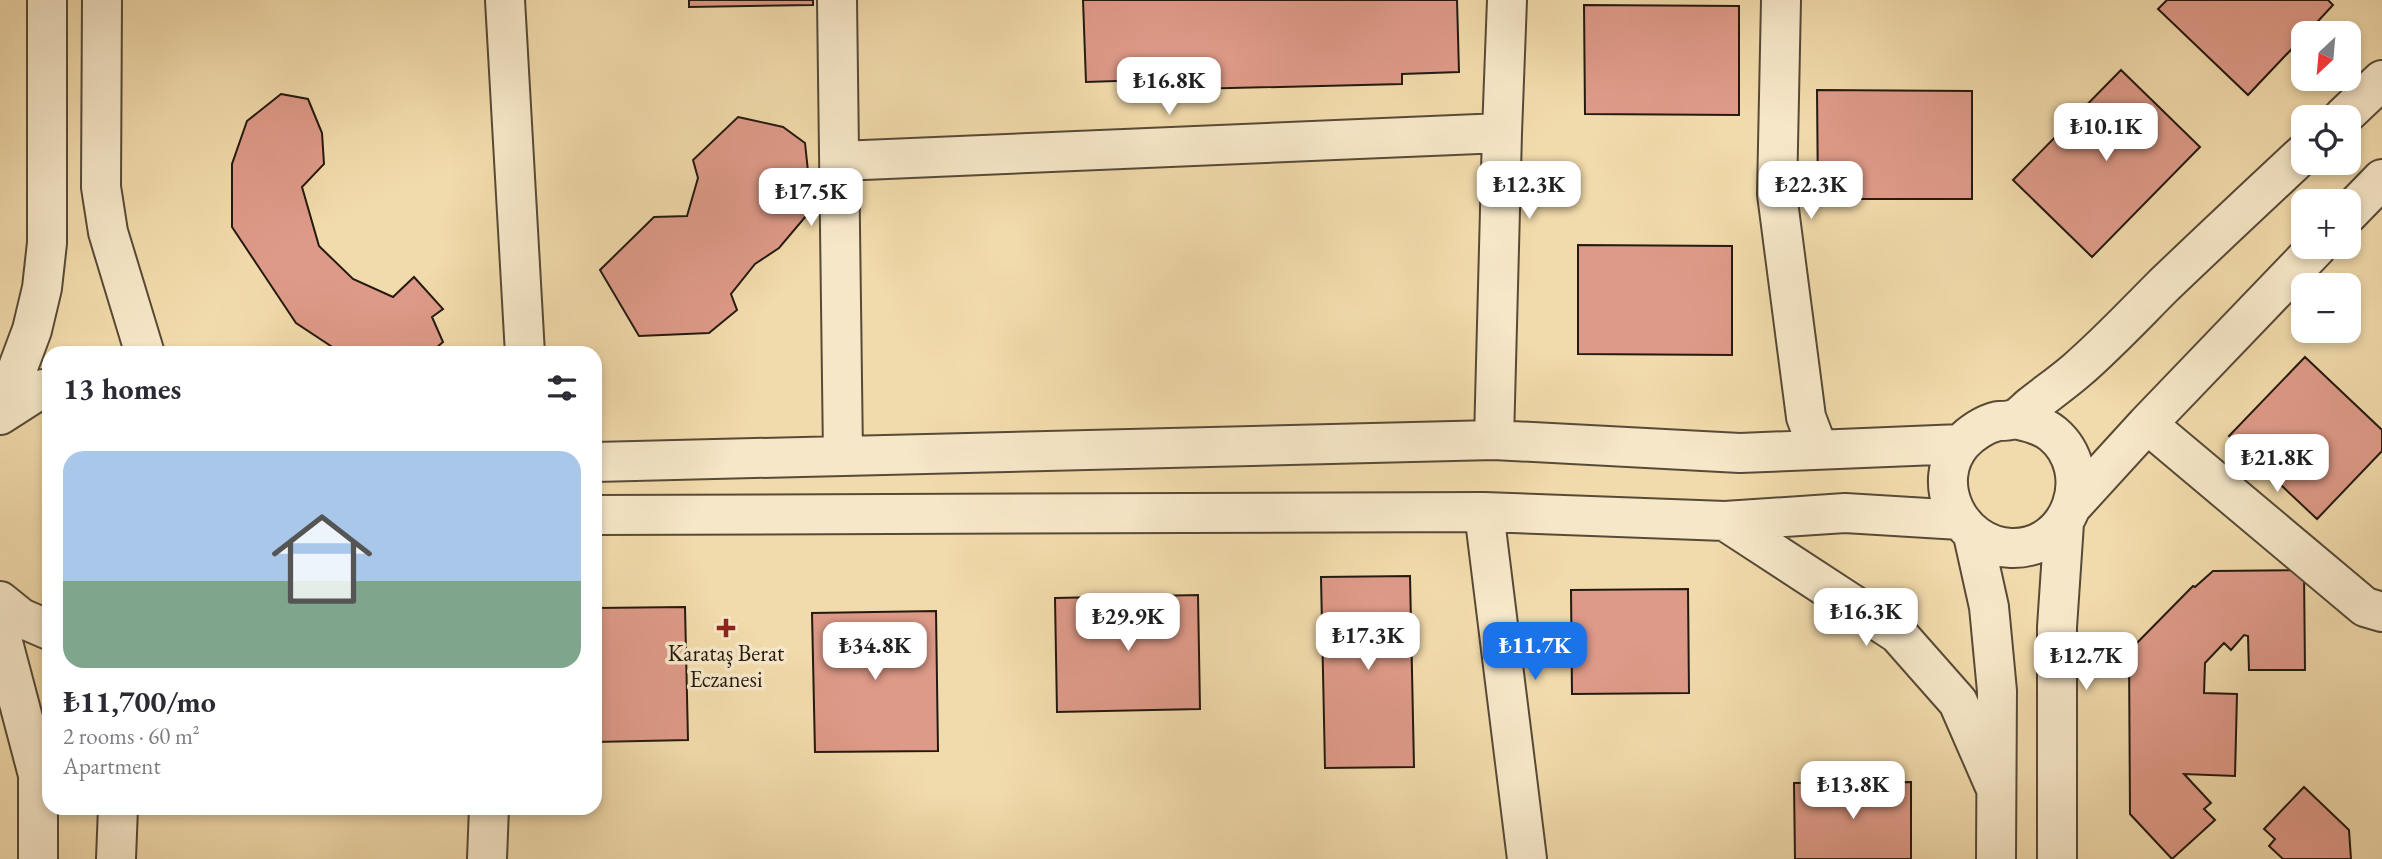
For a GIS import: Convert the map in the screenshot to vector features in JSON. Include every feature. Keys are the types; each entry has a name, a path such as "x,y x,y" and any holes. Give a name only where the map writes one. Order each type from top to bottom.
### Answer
{"street":[{"path":"1,414 32,330 42,288 47,243 47,0"},
{"path":"102,0 101,187 108,232 143,346"},
{"path":"505,0 525,346"},
{"path":"836,0 843,455"},
{"path":"1494,440 1507,0"},
{"path":"1781,0 1777,194 1806,417 1818,449"},
{"path":"2356,105 2382,80"},
{"path":"839,161 1502,133"},
{"path":"2014,419 2077,370 2291,165"},
{"path":"2361,201 2382,179"},
{"path":"602,515 1485,512 1726,521 1845,513 1966,527 1991,544 2011,548 2031,546 2049,537 2147,424 2305,259"},
{"path":"1,414 42,389"},
{"path":"1996,859 1997,691 1989,607 1966,527 1950,502 1948,482 1951,462 1961,444 1976,431 1994,422 2014,419 2034,424 2052,433 2066,447 2074,466 2077,485 2068,514 2057,628 2057,859"},
{"path":"2147,424 2365,607 2382,612"},
{"path":"602,462 1494,440 1740,453 1961,444"},
{"path":"1485,512 1527,859"},
{"path":"1726,521 1898,634 1958,702 1996,789"},
{"path":"0,601 21,618 42,627"},
{"path":"0,631 38,775 38,859"},
{"path":"116,859 118,815"},
{"path":"487,859 489,815"}],"building":[{"path":"689,0 813,0 813,5 689,7"},
{"path":"1083,0 1457,0 1459,72 1402,74 1402,84 1149,90 1148,80 1086,82"},
{"path":"2167,0 2328,0 2333,5 2318,21 2291,21 2291,50 2248,95 2158,9"},
{"path":"1584,5 1739,6 1739,115 1585,114"},
{"path":"2121,70 2200,147 2092,257 2013,180"},
{"path":"1817,90 1972,91 1972,199 1818,199"},
{"path":"281,94 308,99 322,133 324,164 302,187 319,246 353,279 393,297 414,277 443,309 432,317 443,342 438,346 331,346 296,323 232,227 232,164 247,121"},
{"path":"738,117 783,127 805,143 812,209 779,248 755,264 731,294 737,310 709,333 639,336 600,270 654,217 687,216 698,178 693,160"},
{"path":"1578,245 1732,246 1732,355 1578,354"},
{"path":"2305,357 2382,430 2382,451 2317,519 2229,436"},
{"path":"2304,570 2305,670 2249,670 2248,636 2244,635 2231,650 2224,643 2205,663 2204,693 2237,694 2235,776 2184,774 2211,803 2204,809 2215,820 2172,859 2130,814 2129,651 2193,586 2213,571"},
{"path":"1410,576 1414,767 1325,768 1321,577"},
{"path":"1688,589 1689,693 1572,694 1571,590"},
{"path":"1198,595 1200,709 1057,712 1055,598"},
{"path":"685,607 688,740 602,742 602,608"},
{"path":"936,611 938,751 815,752 812,613"},
{"path":"1911,782 1911,859 1795,859 1794,783"},
{"path":"2304,787 2349,830 2351,859 2283,859 2269,846 2275,839 2264,829"}],"place":[{"name":"Karataş Berat Eczanesi","path":"726,628"}]}
